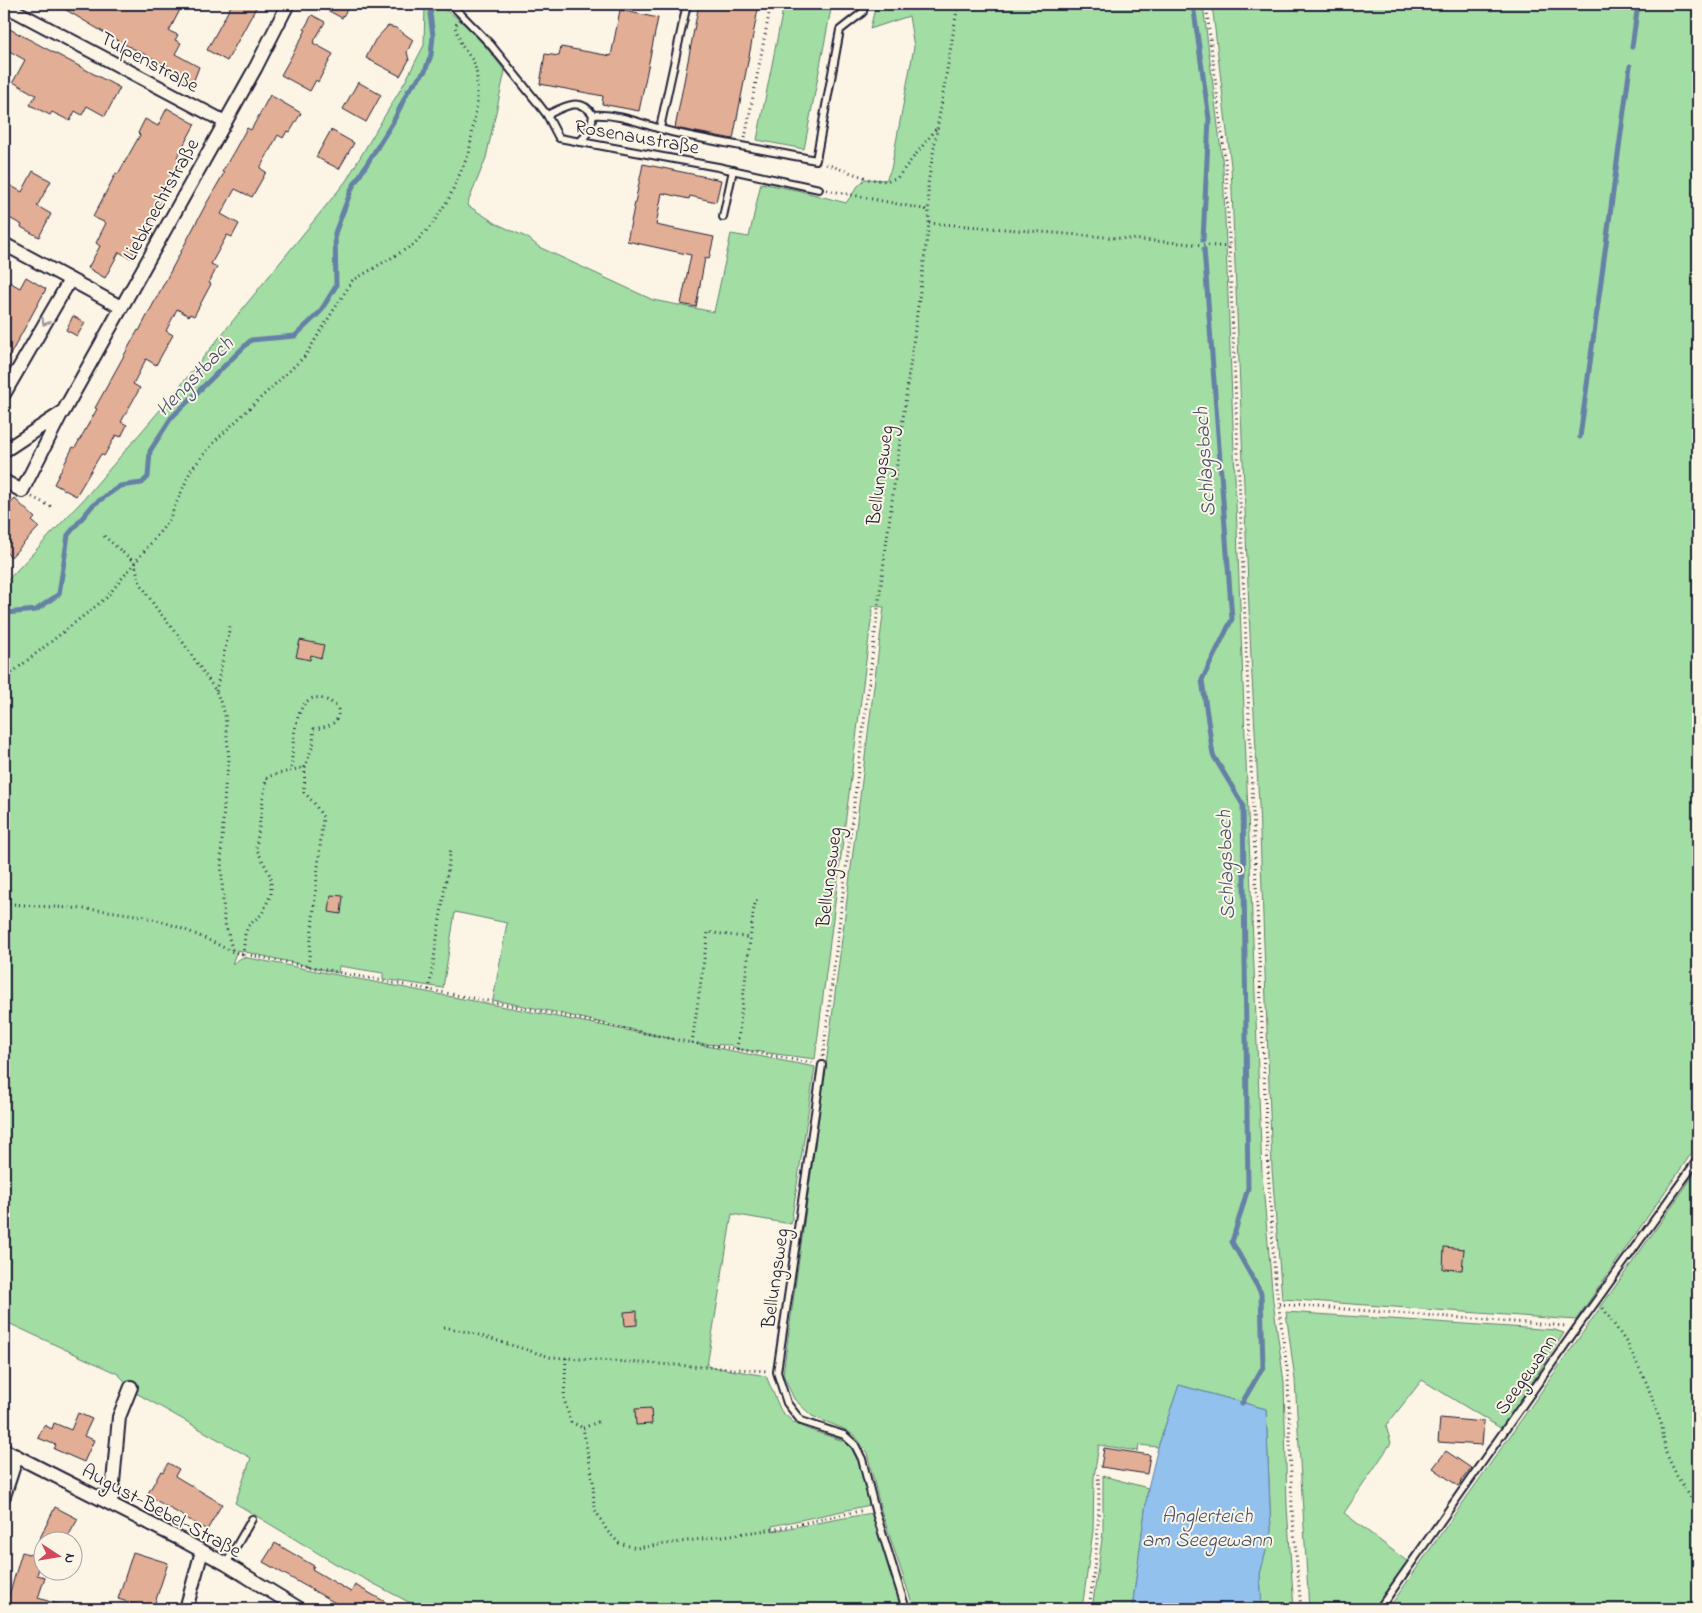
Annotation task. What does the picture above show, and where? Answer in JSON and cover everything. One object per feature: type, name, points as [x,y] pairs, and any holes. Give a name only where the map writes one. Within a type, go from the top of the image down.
[{"type":"street","name":"Liebknechtstraße","points":[[22,491],[62,412],[256,67],[288,4]]},
{"type":"street","name":"Tulpenstraße","points":[[4,5],[225,122]]},
{"type":"street","points":[[4,244],[121,307]]},
{"type":"street","points":[[4,394],[70,280]]},
{"type":"street","name":"Liebknechtstraße","points":[[4,451],[62,412]]},
{"type":"street","points":[[4,481],[22,491]]},
{"type":"street","points":[[110,1504],[119,1417],[131,1387]]},
{"type":"street","name":"August-Bebel-Straße","points":[[4,1450],[202,1551],[300,1609]]},
{"type":"street","points":[[4,1496],[16,1456]]},
{"type":"street","points":[[186,1609],[202,1551]]},
{"type":"lane","name":"Rosenaustraße","points":[[451,4],[490,44],[547,115],[559,138],[733,170],[819,189]]},
{"type":"lane","points":[[660,128],[687,4]]},
{"type":"lane","points":[[593,115],[604,114],[660,128],[816,160],[840,30],[863,12],[864,4]]},
{"type":"lane","points":[[547,115],[566,106],[578,104],[588,108],[593,115],[592,127],[579,142]]},
{"type":"lane","points":[[723,217],[733,170]]},
{"type":"lane","name":"Bellungsweg","points":[[822,1065],[777,1372],[787,1403],[801,1421],[844,1435],[855,1445],[862,1458],[875,1510],[906,1609]]},
{"type":"lane","name":"Seegewann","points":[[1379,1609],[1698,1159]]},
{"type":"lane","points":[[226,1564],[252,1519]]},
{"type":"path","points":[[743,146],[771,4]]},
{"type":"path","name":"Bellungsweg","points":[[822,1065],[881,584],[929,223],[928,184],[958,4]]},
{"type":"path","points":[[1206,4],[1226,166],[1268,1169],[1274,1278],[1288,1376],[1292,1509],[1301,1609]]},
{"type":"path","points":[[4,679],[106,598],[168,522],[192,470],[217,439],[305,356],[352,281],[413,245],[432,225],[449,198],[469,153],[477,103],[477,75],[474,62],[462,46],[455,27],[460,13]]},
{"type":"path","points":[[816,160],[869,179],[886,181],[897,178],[937,129]]},
{"type":"path","points":[[819,189],[928,210]]},
{"type":"path","points":[[929,223],[1230,247]]},
{"type":"path","points":[[22,491],[52,507]]},
{"type":"path","points":[[104,536],[135,563],[139,582],[216,692],[224,714],[229,759],[225,787],[221,859],[224,920],[233,952]]},
{"type":"path","points":[[216,692],[230,626]]},
{"type":"path","points":[[291,770],[296,722],[301,708],[309,699],[317,697],[335,704],[339,714],[337,720],[332,725],[314,729],[314,742],[305,767],[304,792],[323,817],[308,968]]},
{"type":"path","points":[[243,954],[248,926],[262,914],[272,894],[271,877],[256,848],[266,779],[270,776],[305,767]]},
{"type":"path","points":[[429,990],[450,848]]},
{"type":"path","points":[[737,1049],[754,907],[756,901],[761,899]]},
{"type":"path","points":[[4,903],[76,907],[131,914],[207,939],[233,952],[554,1014],[692,1043],[737,1049],[822,1065]]},
{"type":"path","points":[[692,1043],[708,932],[750,938]]},
{"type":"path","points":[[1597,1300],[1632,1352],[1647,1384],[1662,1426],[1666,1452],[1677,1476],[1698,1509]]},
{"type":"path","points":[[1279,1304],[1562,1325],[1576,1329]]},
{"type":"path","points":[[444,1327],[550,1357],[777,1372]]},
{"type":"path","points":[[566,1358],[564,1399],[571,1422],[583,1428],[598,1422]]},
{"type":"path","points":[[583,1428],[593,1480],[594,1508],[608,1532],[619,1543],[636,1548],[775,1528],[866,1510],[875,1510]]},
{"type":"path","points":[[1089,1609],[1098,1536],[1100,1506],[1098,1474]]},
{"type":"path","points":[[833,1609],[849,1605],[869,1609]]},
{"type":"green space","points":[[425,4],[436,6],[459,20],[480,41],[505,71],[486,158],[467,205],[497,224],[528,238],[539,247],[653,300],[714,312],[731,234],[749,237],[761,183],[846,203],[865,179],[886,180],[891,169],[914,47],[909,16],[870,29],[876,4],[1203,4],[1223,167],[1262,1174],[1273,1301],[1284,1382],[1287,1506],[1294,1609],[1262,1609],[1260,1574],[1271,1531],[1266,1409],[1179,1385],[1158,1447],[1139,1445],[1138,1451],[1099,1445],[1094,1477],[1093,1531],[1082,1609],[914,1609],[881,1510],[867,1453],[856,1437],[844,1429],[812,1416],[794,1399],[783,1374],[826,1065],[884,607],[873,606],[815,1059],[737,1049],[731,1045],[696,1044],[815,1067],[791,1224],[732,1214],[707,1366],[766,1376],[781,1411],[794,1423],[844,1441],[852,1449],[859,1461],[870,1505],[772,1526],[773,1531],[872,1513],[902,1609],[422,1609],[336,1564],[235,1503],[251,1458],[136,1393],[118,1374],[4,1321],[4,584],[83,500],[172,396],[346,181],[406,80],[424,45]],"holes":[[[455,912],[507,923],[493,1000],[673,1039],[243,957],[232,964],[237,950],[338,973],[339,966],[383,973],[383,979],[443,988]]]},
{"type":"green space","points":[[784,4],[803,4],[831,9],[804,149],[757,140]]},
{"type":"green space","points":[[1212,4],[1698,4],[1698,1144],[1576,1320],[1282,1299],[1272,1169],[1259,805],[1251,658],[1231,166]]},
{"type":"green space","points":[[1698,1169],[1698,1609],[1388,1609]]},
{"type":"green space","points":[[1286,1312],[1555,1330],[1564,1333],[1502,1429],[1422,1380],[1386,1426],[1391,1443],[1344,1513],[1408,1562],[1375,1609],[1309,1609],[1295,1380]]},
{"type":"green space","points":[[1103,1476],[1148,1488],[1132,1609],[1092,1609],[1103,1532]]},
{"type":"water","name":"Anglerteich am Seegewann","points":[[1179,1385],[1266,1409],[1271,1531],[1260,1574],[1262,1609],[1132,1609],[1148,1488],[1158,1447]]},
{"type":"building","points":[[56,4],[183,4],[169,31],[178,35],[175,40],[181,43],[175,54],[199,67],[192,85],[166,71],[168,66],[120,42]]},
{"type":"building","points":[[232,4],[258,4],[227,61],[207,50]]},
{"type":"building","points":[[316,4],[350,4],[342,18]]},
{"type":"building","points":[[699,4],[759,4],[733,139],[675,128]]},
{"type":"building","points":[[620,10],[658,18],[639,111],[602,104],[603,96],[540,84],[545,54],[559,56],[561,47],[611,56]]},
{"type":"building","points":[[312,15],[325,22],[313,43],[333,54],[318,82],[316,80],[310,91],[281,75],[306,30],[304,29]]},
{"type":"building","points":[[4,26],[120,88],[105,116],[87,106],[82,115],[75,111],[70,121],[52,112],[50,115],[30,105],[36,95],[13,82],[25,60],[4,48]]},
{"type":"building","points":[[388,26],[396,28],[413,40],[407,52],[409,60],[400,76],[366,58],[375,40]]},
{"type":"building","points":[[358,82],[381,95],[366,122],[343,109]]},
{"type":"building","points":[[270,95],[301,113],[290,132],[287,131],[283,138],[278,135],[260,168],[266,172],[252,197],[235,189],[221,214],[239,224],[232,237],[227,235],[211,264],[217,267],[209,283],[211,284],[194,316],[190,314],[189,316],[177,309],[166,331],[173,335],[156,365],[146,359],[133,384],[140,388],[121,422],[127,425],[121,437],[116,435],[104,456],[101,454],[76,496],[54,484],[139,331],[224,173],[222,172],[247,128],[251,130]]},
{"type":"building","points":[[167,108],[195,124],[177,157],[184,161],[131,258],[119,252],[105,278],[88,268],[100,246],[96,243],[106,223],[93,217],[116,173],[118,174],[140,135],[138,133],[145,119],[158,126]]},
{"type":"building","points":[[331,130],[354,143],[339,169],[316,157]]},
{"type":"building","points":[[643,164],[721,180],[716,202],[690,196],[689,199],[662,193],[656,225],[714,237],[709,259],[705,258],[696,307],[681,304],[691,255],[627,241]]},
{"type":"building","points":[[33,171],[51,181],[37,206],[51,214],[39,237],[4,215],[4,182],[22,192]]},
{"type":"building","points":[[26,277],[46,289],[4,366],[4,279],[20,288]]},
{"type":"building","points":[[73,316],[85,323],[77,336],[66,330]]},
{"type":"building","points":[[15,499],[35,518],[32,521],[39,527],[11,557],[4,550],[4,510]]},
{"type":"building","points":[[300,640],[324,645],[321,658],[311,655],[310,660],[296,657]]},
{"type":"building","points":[[331,895],[343,896],[341,914],[329,912]]},
{"type":"building","points":[[1444,1247],[1464,1249],[1462,1270],[1443,1269]]},
{"type":"building","points":[[637,1311],[637,1325],[625,1326],[624,1312]]},
{"type":"building","points":[[651,1408],[652,1424],[636,1425],[635,1409]]},
{"type":"building","points":[[78,1413],[92,1419],[84,1436],[94,1440],[84,1462],[54,1449],[56,1445],[38,1438],[44,1425],[52,1429],[54,1423],[71,1430]]},
{"type":"building","points":[[1440,1418],[1484,1422],[1482,1445],[1438,1442]]},
{"type":"building","points":[[1104,1448],[1150,1455],[1147,1474],[1101,1467]]},
{"type":"building","points":[[1446,1451],[1471,1468],[1458,1486],[1433,1468]]},
{"type":"building","points":[[168,1463],[179,1469],[175,1476],[222,1504],[207,1530],[147,1495]]},
{"type":"building","points":[[55,1507],[78,1519],[72,1530],[44,1530]]},
{"type":"building","points":[[275,1543],[314,1566],[312,1569],[351,1592],[355,1585],[398,1609],[346,1609],[263,1562]]},
{"type":"building","points":[[22,1552],[32,1555],[32,1580],[44,1580],[38,1598],[64,1606],[63,1609],[5,1609]]},
{"type":"building","points":[[133,1552],[168,1563],[153,1609],[133,1609],[134,1604],[118,1599]]},
{"type":"waterway","name":"Hengstbach","points":[[4,615],[6,613],[36,610],[59,594],[68,535],[93,505],[120,486],[142,483],[148,477],[150,451],[171,418],[251,340],[295,336],[320,312],[336,286],[335,233],[352,188],[393,122],[408,91],[425,71],[431,55],[433,36],[430,14],[433,4]]},
{"type":"waterway","name":"Schlagsbach","points":[[1193,4],[1209,119],[1203,240]]},
{"type":"waterway","points":[[1632,47],[1638,4]]},
{"type":"waterway","points":[[1580,437],[1630,66]]},
{"type":"waterway","name":"Schlagsbach","points":[[1204,249],[1232,619],[1202,680],[1213,755],[1243,805],[1248,1188],[1232,1242],[1261,1293],[1263,1367],[1242,1403]]}]
